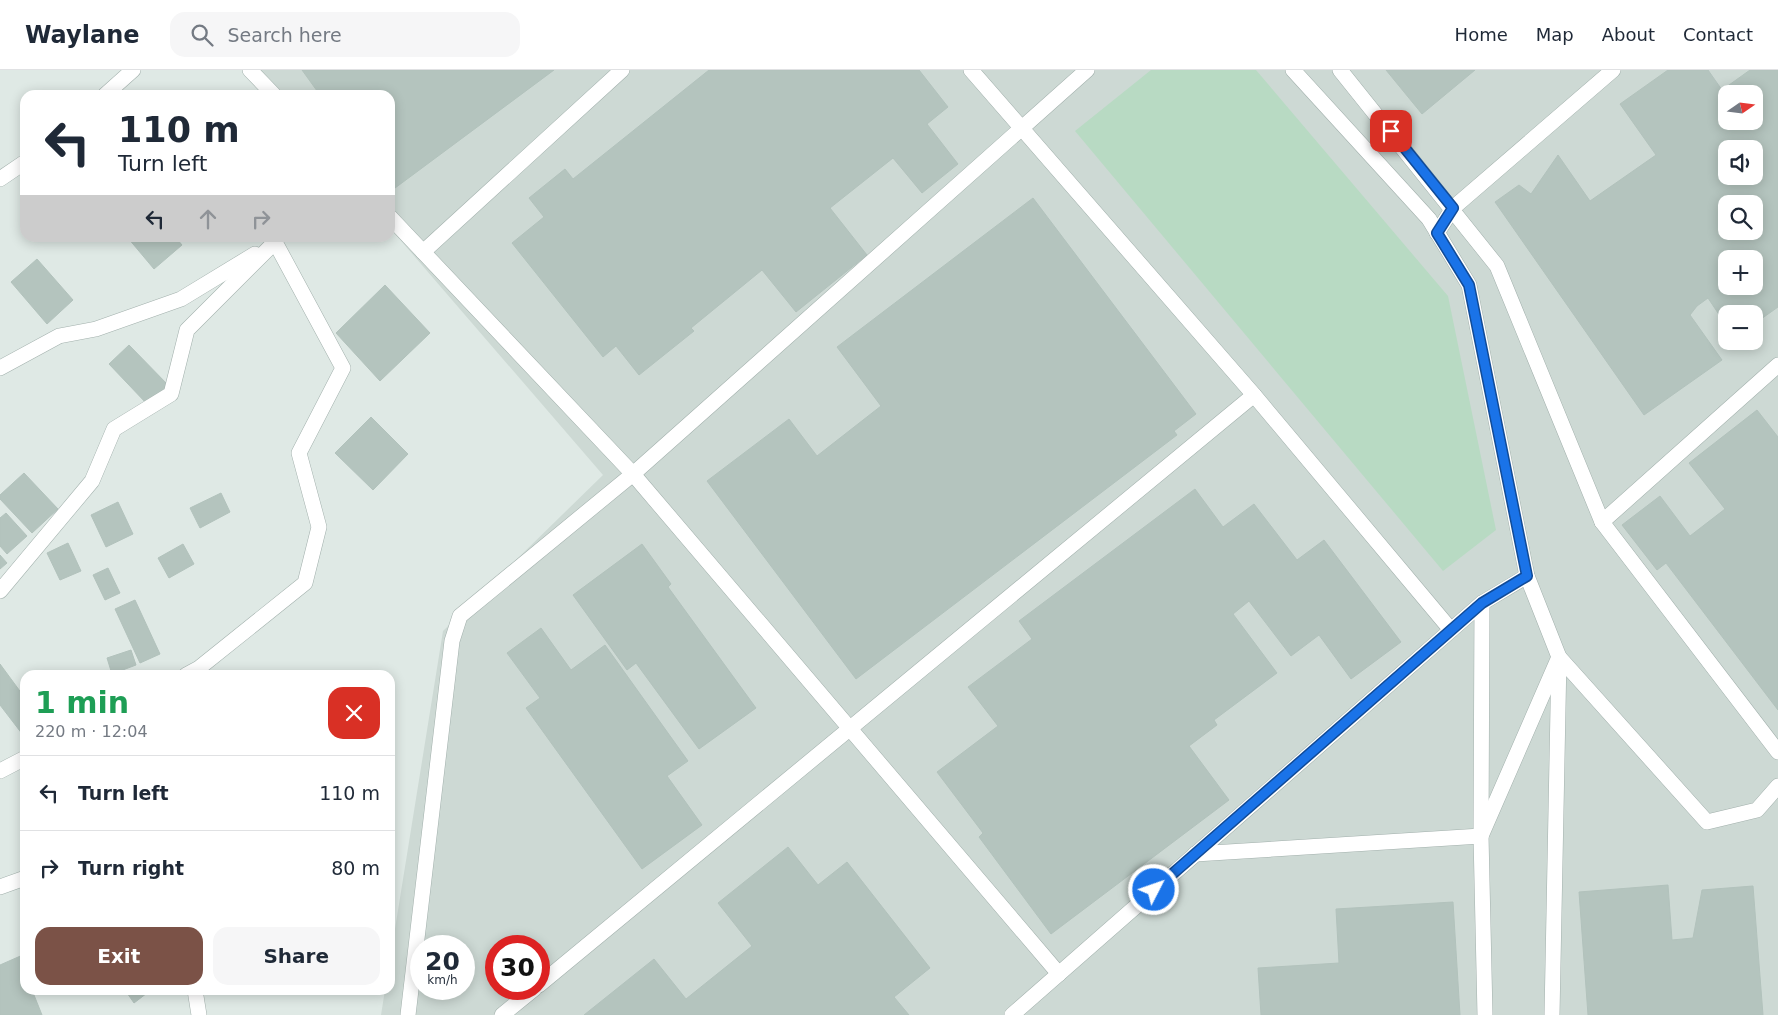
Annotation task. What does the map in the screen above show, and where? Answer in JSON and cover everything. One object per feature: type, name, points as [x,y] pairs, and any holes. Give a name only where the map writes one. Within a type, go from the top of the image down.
[{"type":"street","points":[[111,90],[133,70]]},
{"type":"street","points":[[250,70],[269,90]]},
{"type":"street","points":[[423,252],[622,70]]},
{"type":"street","points":[[971,70],[1254,394],[1451,630]]},
{"type":"street","points":[[408,1015],[452,640],[460,616],[633,474],[1087,70]]},
{"type":"street","points":[[1293,70],[1429,219],[1469,285],[1527,576],[1559,658],[1706,822],[1757,810],[1778,786]]},
{"type":"street","points":[[1340,70],[1498,266],[1602,522],[1778,752]]},
{"type":"street","points":[[1437,233],[1453,208],[1613,70]]},
{"type":"street","points":[[0,179],[20,165]]},
{"type":"street","points":[[395,222],[633,474],[1059,974]]},
{"type":"street","points":[[0,368],[59,336],[96,329],[181,299],[273,242]]},
{"type":"street","points":[[0,591],[92,481],[114,429],[171,394],[187,330],[274,242]]},
{"type":"street","points":[[195,670],[305,583],[319,527],[299,453],[343,368],[277,242]]},
{"type":"street","points":[[1602,522],[1778,365]]},
{"type":"street","points":[[550,976],[1254,394]]},
{"type":"street","points":[[1012,1015],[1482,603],[1527,576]]},
{"type":"street","points":[[1482,603],[1481,836],[1485,1015]]},
{"type":"street","points":[[1481,836],[1559,658]]},
{"type":"street","points":[[1552,1015],[1559,658]]},
{"type":"street","points":[[0,771],[20,761]]},
{"type":"street","points":[[1195,854],[1481,836]]},
{"type":"street","points":[[0,887],[20,880]]},
{"type":"street","points":[[196,995],[199,1015]]},
{"type":"street","points":[[502,1015],[520,1000]]},
{"type":"shaded area","points":[[255,70],[1778,70],[1778,1015],[381,1015],[384,995],[395,995],[395,929],[443,631],[603,475],[395,234],[395,90],[272,90]]},
{"type":"green space","points":[[1151,70],[1256,70],[1448,296],[1496,530],[1443,571],[1075,131]]},
{"type":"building","points":[[302,70],[554,70],[395,188],[395,90],[316,90]]},
{"type":"building","points":[[709,70],[919,70],[948,107],[927,124],[958,164],[922,193],[893,158],[830,208],[867,255],[796,312],[762,270],[691,328],[694,331],[639,375],[616,346],[603,357],[512,243],[544,217],[529,198],[565,169],[573,179]]},
{"type":"building","points":[[1386,70],[1475,70],[1422,114]]},
{"type":"building","points":[[1668,70],[1708,70],[1718,85],[1718,130],[1763,130],[1763,85],[1729,85],[1750,70],[1778,70],[1778,307],[1763,318],[1763,305],[1718,305],[1718,313],[1708,298],[1697,306],[1690,315],[1722,360],[1644,415],[1495,202],[1519,185],[1531,194],[1558,155],[1590,201],[1656,155],[1620,104]]},
{"type":"building","points":[[1033,198],[1196,414],[1174,431],[1177,435],[856,679],[707,481],[789,419],[817,456],[881,406],[837,347]]},
{"type":"building","points":[[131,242],[179,242],[182,245],[154,269]]},
{"type":"building","points":[[37,259],[73,300],[47,324],[11,282]]},
{"type":"building","points":[[385,285],[430,333],[380,381],[336,333]]},
{"type":"building","points":[[129,345],[168,385],[147,404],[109,364]]},
{"type":"building","points":[[1757,410],[1778,437],[1778,710],[1666,563],[1657,570],[1622,525],[1660,496],[1690,536],[1725,509],[1689,463]]},
{"type":"building","points":[[371,417],[408,454],[373,490],[335,453]]},
{"type":"building","points":[[24,473],[58,509],[32,533],[0,499],[0,495]]},
{"type":"building","points":[[1195,489],[1223,527],[1254,504],[1297,560],[1324,540],[1401,642],[1351,679],[1319,635],[1291,656],[1249,601],[1233,614],[1277,673],[1214,720],[1217,725],[1189,746],[1229,800],[1051,934],[979,837],[983,833],[937,772],[998,726],[968,687],[1032,639],[1019,621]]},
{"type":"building","points":[[221,493],[230,512],[200,528],[190,508]]},
{"type":"building","points":[[118,502],[133,534],[106,547],[91,515]]},
{"type":"building","points":[[6,513],[27,536],[7,554],[0,546],[0,518]]},
{"type":"building","points":[[68,543],[81,571],[60,580],[47,553]]},
{"type":"building","points":[[183,544],[194,564],[169,578],[158,558]]},
{"type":"building","points":[[642,544],[671,584],[668,587],[756,708],[699,749],[636,663],[627,670],[573,595]]},
{"type":"building","points":[[0,555],[7,563],[0,569]]},
{"type":"building","points":[[108,568],[120,593],[105,600],[93,575]]},
{"type":"building","points":[[135,600],[160,654],[140,663],[115,609]]},
{"type":"building","points":[[541,628],[571,670],[605,645],[688,761],[667,776],[702,825],[642,869],[526,708],[540,698],[507,653]]},
{"type":"building","points":[[131,650],[136,665],[123,670],[111,670],[107,658]]},
{"type":"building","points":[[0,664],[20,691],[20,731],[0,705]]},
{"type":"building","points":[[788,847],[818,885],[847,862],[930,968],[894,997],[909,1015],[584,1015],[654,959],[686,999],[752,946],[718,903]]},
{"type":"building","points":[[1668,885],[1672,940],[1693,938],[1702,890],[1753,886],[1763,1015],[1588,1015],[1579,892]]},
{"type":"building","points":[[1453,902],[1460,1015],[1261,1015],[1258,968],[1339,963],[1336,909]]},
{"type":"building","points":[[20,956],[20,995],[34,995],[42,1015],[0,1015],[0,965]]},
{"type":"building","points":[[128,995],[144,995],[134,1003]]},
{"type":"route","points":[[1154,890],[1482,603],[1527,576],[1469,285],[1437,233],[1453,208],[1391,131]]}]
